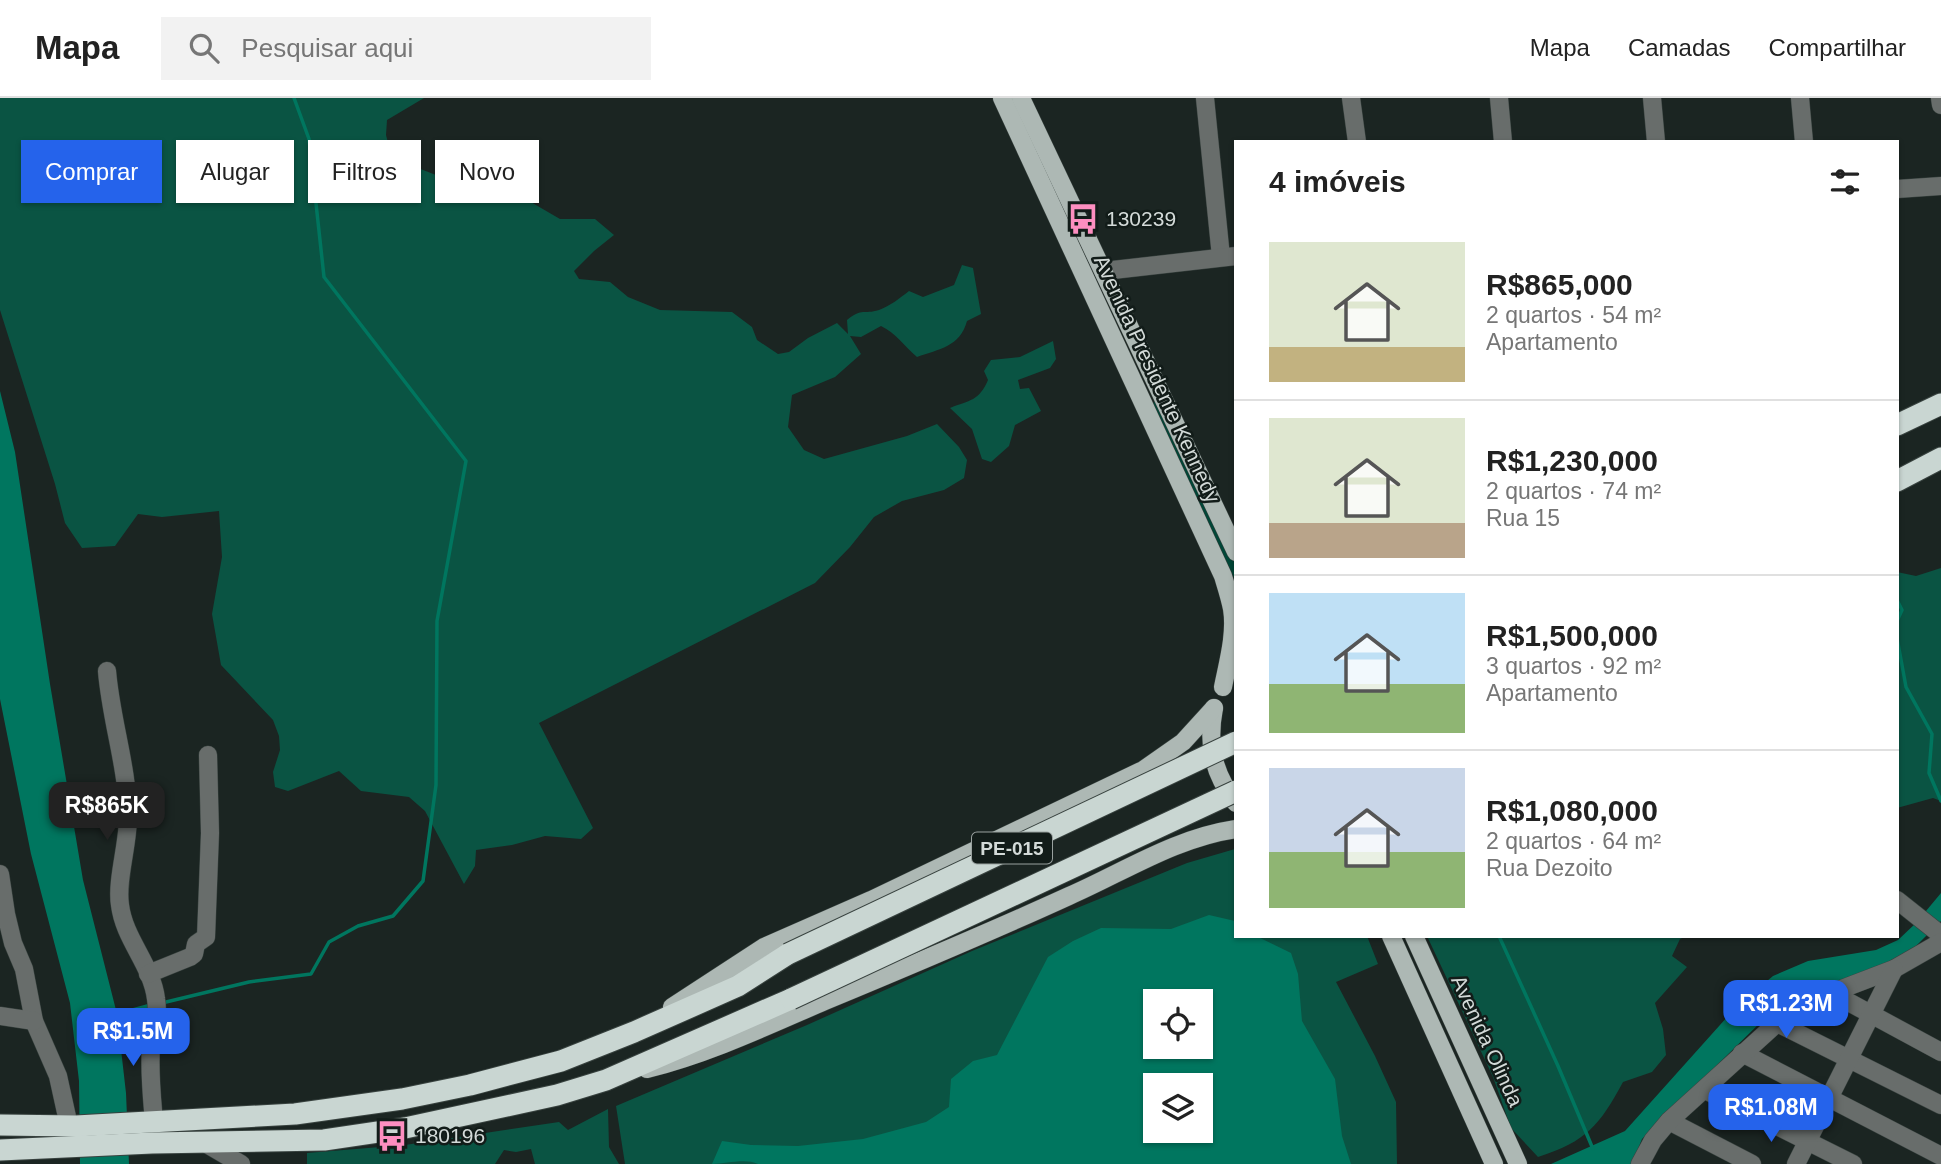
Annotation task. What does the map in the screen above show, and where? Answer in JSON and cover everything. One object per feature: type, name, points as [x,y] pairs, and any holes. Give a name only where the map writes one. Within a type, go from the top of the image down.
[{"type":"highway","points":[[1899,424],[1941,404]]},
{"type":"highway","points":[[1899,480],[1939,459]]},
{"type":"highway","name":"PE-015","points":[[0,1125],[75,1133],[152,1129],[295,1114],[402,1099],[470,1085],[561,1061],[738,986],[788,954],[1234,743]]},
{"type":"highway","name":"PE-015","points":[[152,1129],[205,1143],[324,1140],[405,1129],[557,1095],[606,1080],[791,999],[1234,792]]},
{"type":"highway","name":"PE-015","points":[[0,1150],[75,1133]]},
{"type":"main road","name":"Avenida Presidente Kennedy","points":[[1002,98],[1223,576],[1232,609],[1233,626],[1223,687]]},
{"type":"main road","name":"Avenida Presidente Kennedy","points":[[1021,98],[1234,548]]},
{"type":"main road","points":[[1899,490],[1939,459]]},
{"type":"main road","points":[[1234,675],[1223,687],[1214,708],[1210,728],[1215,768],[1223,787],[1234,801]]},
{"type":"main road","points":[[634,1032],[764,947],[871,900],[1143,770],[1183,743],[1214,708]]},
{"type":"main road","points":[[606,1080],[670,1063],[723,1044],[1059,901],[1181,842],[1234,829]]},
{"type":"main road","points":[[1392,938],[1494,1164]]},
{"type":"main road","name":"Avenida Olinda","points":[[1415,938],[1518,1164]]},
{"type":"street","points":[[1104,271],[1228,257],[1205,98]]},
{"type":"street","points":[[1351,98],[1357,140]]},
{"type":"street","points":[[1499,98],[1503,140]]},
{"type":"street","points":[[1652,98],[1656,140]]},
{"type":"street","points":[[1800,98],[1804,140]]},
{"type":"street","points":[[1940,98],[1941,105]]},
{"type":"street","points":[[1899,189],[1941,186]]},
{"type":"street","points":[[107,671],[110,705],[125,768],[128,814],[119,903],[130,939],[148,974],[157,1006],[151,1048],[152,1129]]},
{"type":"street","points":[[148,974],[190,957],[194,954],[195,946],[206,937],[210,833],[208,755]]},
{"type":"street","points":[[0,874],[6,914],[13,943],[27,980],[27,996],[34,1021],[58,1076],[75,1133]]},
{"type":"street","points":[[1640,1164],[1653,1140],[1670,1121],[1777,1023],[1805,1003],[1894,969],[1940,937],[1899,902]]},
{"type":"street","points":[[1796,1164],[1894,969]]},
{"type":"street","points":[[1830,992],[1941,1052]]},
{"type":"street","points":[[0,1016],[34,1021]]},
{"type":"street","points":[[1777,1023],[1941,1104]]},
{"type":"street","points":[[1742,1053],[1941,1156]]},
{"type":"street","points":[[1705,1090],[1853,1164]]},
{"type":"street","points":[[1670,1121],[1752,1164]]},
{"type":"street","points":[[205,1143],[241,1164]]},
{"type":"shaded area","points":[[0,98],[424,98],[387,120],[387,140],[308,140],[308,203],[421,203],[421,169],[435,175],[435,203],[532,203],[560,219],[595,219],[614,235],[574,271],[579,279],[610,282],[628,297],[660,310],[732,312],[752,327],[757,340],[778,354],[789,352],[808,338],[837,323],[848,334],[847,320],[856,314],[883,308],[909,291],[923,297],[954,285],[962,265],[973,268],[981,314],[967,321],[964,330],[954,342],[917,357],[896,336],[881,326],[861,337],[850,336],[861,354],[835,377],[792,395],[788,427],[804,450],[824,459],[907,436],[937,424],[959,447],[967,460],[964,478],[944,490],[902,501],[874,517],[850,547],[815,583],[539,723],[593,828],[581,839],[545,836],[512,845],[476,850],[475,866],[464,884],[425,811],[409,797],[361,791],[339,771],[288,791],[275,787],[273,772],[280,750],[279,736],[273,720],[221,665],[212,614],[222,557],[219,511],[162,517],[138,514],[115,546],[82,548],[65,523],[0,310]]},
{"type":"shaded area","points":[[1053,341],[1056,359],[1050,368],[1018,380],[1020,389],[1029,388],[1041,411],[1015,425],[1009,446],[991,462],[982,459],[972,429],[950,408],[973,399],[981,392],[988,380],[984,371],[991,360],[1020,357]]},
{"type":"shaded area","points":[[0,391],[15,452],[83,880],[117,1014],[126,1093],[129,1164],[80,1164],[79,1081],[70,1003],[31,854],[0,699]]},
{"type":"shaded area","points":[[1158,400],[1223,532],[1234,560],[1234,578],[1153,403]]},
{"type":"shaded area","points":[[1941,568],[1941,801],[1933,798],[1899,807],[1899,572],[1916,576]]},
{"type":"shaded area","points":[[1234,849],[1234,938],[1368,938],[1378,964],[1336,982],[1396,1102],[1397,1164],[625,1164],[616,1106],[972,951],[1187,863]]},
{"type":"shaded area","points":[[1941,893],[1941,921],[1904,958],[1800,997],[1771,1012],[1642,1139],[1632,1164],[1551,1164],[1625,1131],[1737,1006],[1773,976],[1808,961],[1876,950],[1898,940]]},
{"type":"shaded area","points":[[1209,915],[1234,921],[1234,938],[1260,938],[1291,953],[1298,974],[1302,1021],[1335,1079],[1342,1136],[1351,1164],[758,1164],[741,1161],[712,1164],[722,1141],[798,1146],[863,1139],[926,1122],[949,1107],[951,1079],[973,1061],[997,1055],[1048,957],[1101,928],[1171,929]]},
{"type":"shaded area","points":[[1428,938],[1682,938],[1672,956],[1687,967],[1655,1003],[1663,1029],[1666,1055],[1652,1072],[1623,1082],[1598,1121],[1580,1138],[1538,1157],[1511,1128],[1493,1077]]},
{"type":"shaded area","points":[[608,1109],[609,1147],[619,1164],[535,1164],[531,1149],[516,1152],[504,1150],[495,1164],[307,1164],[307,1153],[405,1145],[559,1122],[568,1130]]},
{"type":"waterway","points":[[162,1003],[249,982],[311,974],[329,942],[358,926],[393,916],[423,881],[436,785],[437,621],[466,461],[324,277],[309,139],[294,98]]},
{"type":"waterway","points":[[1899,604],[1902,610],[1899,617]]},
{"type":"waterway","points":[[1899,649],[1906,687],[1932,734],[1929,773],[1941,801]]},
{"type":"waterway","points":[[1500,938],[1593,1149]]},
{"type":"waterway","points":[[114,1015],[151,1005]]},
{"type":"place","name":"130239","points":[[1083,219]]},
{"type":"place","name":"180196","points":[[392,1136]]}]
